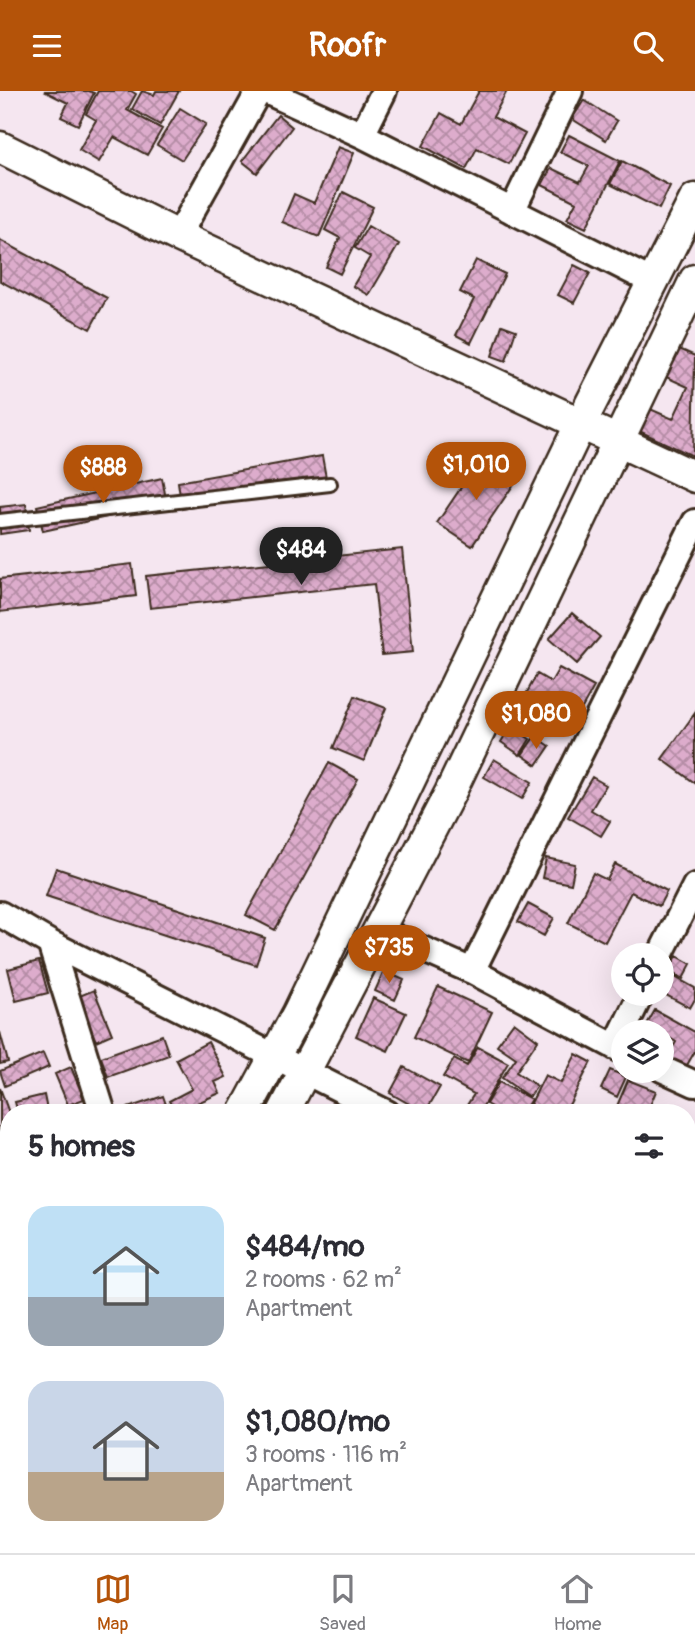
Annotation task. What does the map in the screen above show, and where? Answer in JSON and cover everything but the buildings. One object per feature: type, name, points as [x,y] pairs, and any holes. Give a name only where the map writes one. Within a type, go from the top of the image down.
[{"type":"street","points":[[178,236],[259,91]]},
{"type":"street","points":[[267,91],[362,135],[653,282]]},
{"type":"street","points":[[362,135],[384,91]]},
{"type":"street","points":[[512,211],[570,91]]},
{"type":"street","points":[[0,147],[178,236],[695,477]]},
{"type":"street","points":[[249,1104],[581,423],[695,199]]},
{"type":"street","points":[[288,1104],[450,793],[695,280]]},
{"type":"street","points":[[472,971],[695,522]]},
{"type":"street","points":[[666,943],[695,886]]},
{"type":"street","points":[[0,914],[50,943],[369,1104]]},
{"type":"street","points":[[379,930],[472,971],[611,1045]]},
{"type":"street","points":[[50,943],[100,1104]]},
{"type":"street","points":[[674,1074],[695,1084]]},
{"type":"lane","points":[[0,521],[330,484]]}]
